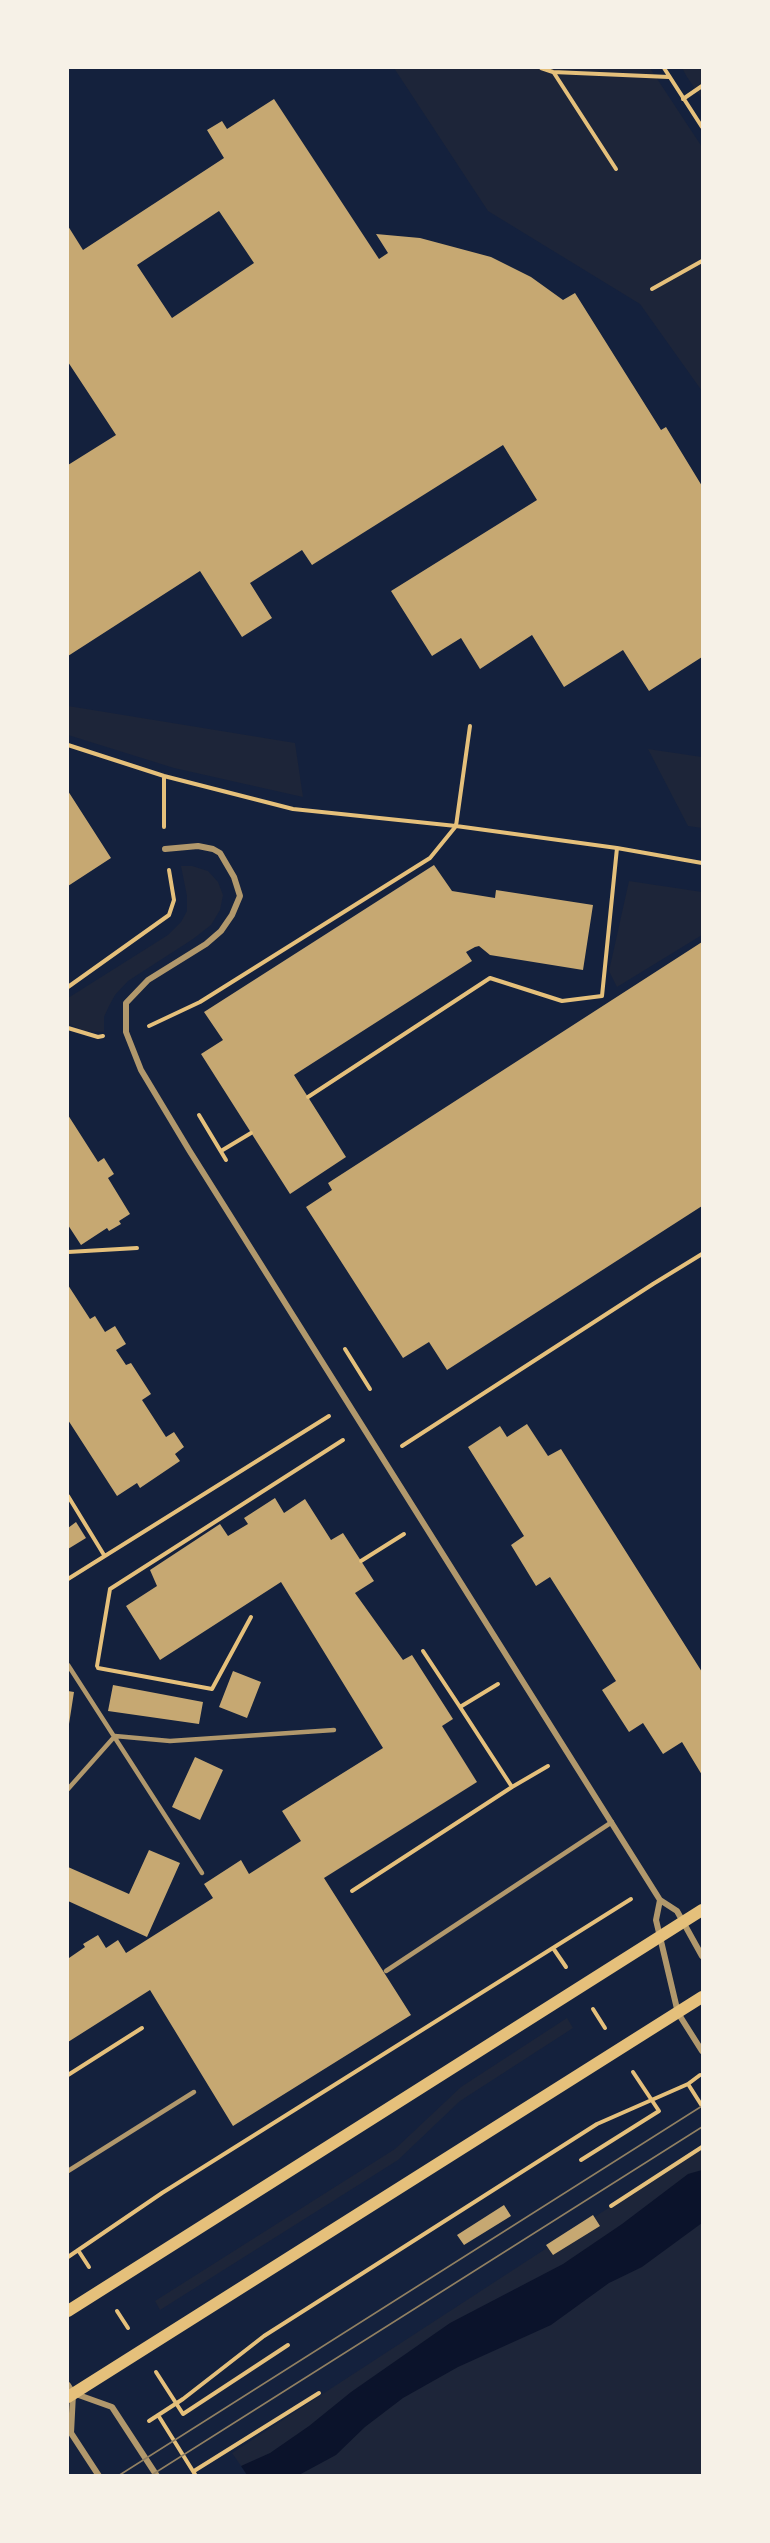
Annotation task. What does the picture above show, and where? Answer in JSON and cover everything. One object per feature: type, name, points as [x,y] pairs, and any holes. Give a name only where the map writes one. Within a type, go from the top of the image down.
[{"type":"main road","points":[[68,2311],[702,1910]]},
{"type":"main road","points":[[69,2392],[702,1998]]},
{"type":"street","points":[[165,849],[198,846],[220,853],[234,877],[240,896],[232,915],[221,931],[206,944],[147,980],[126,1003],[126,1032],[141,1070],[660,1900],[677,1911],[702,1956]]},
{"type":"street","points":[[660,1900],[656,1920],[678,2013],[702,2051]]},
{"type":"street","points":[[99,2475],[71,2433],[69,2392],[112,2407],[157,2475]]},
{"type":"lane","points":[[68,1665],[116,1736],[202,1873]]},
{"type":"lane","points":[[116,1736],[170,1741],[334,1730]]},
{"type":"lane","points":[[68,1789],[116,1736]]},
{"type":"lane","points":[[386,1971],[612,1822]]},
{"type":"lane","points":[[68,2171],[194,2092]]},
{"type":"path","points":[[541,68],[554,72],[669,77]]},
{"type":"path","points":[[664,68],[702,128]]},
{"type":"path","points":[[554,72],[616,169]]},
{"type":"path","points":[[683,99],[702,86]]},
{"type":"path","points":[[652,289],[702,261]]},
{"type":"path","points":[[153,1036],[148,1027],[200,1002],[430,858],[456,826],[470,726]]},
{"type":"path","points":[[68,745],[164,776],[293,809],[456,826],[617,848],[702,863]]},
{"type":"path","points":[[68,987],[169,915],[174,900],[165,849],[164,776]]},
{"type":"path","points":[[308,1097],[489,978],[562,1001],[602,996],[617,848]]},
{"type":"path","points":[[196,1112],[227,1161]]},
{"type":"path","points":[[221,1151],[251,1133]]},
{"type":"path","points":[[68,1252],[137,1248]]},
{"type":"path","points":[[401,1446],[702,1254]]},
{"type":"path","points":[[340,1340],[376,1399]]},
{"type":"path","points":[[68,1579],[370,1389]]},
{"type":"path","points":[[396,1437],[407,1456]]},
{"type":"path","points":[[97,1668],[110,1589],[344,1439]]},
{"type":"path","points":[[68,1496],[104,1555]]},
{"type":"path","points":[[361,1561],[407,1532]]},
{"type":"path","points":[[87,1666],[212,1689],[251,1617]]},
{"type":"path","points":[[423,1651],[512,1787]]},
{"type":"path","points":[[460,1707],[501,1682]]},
{"type":"path","points":[[352,1891],[553,1763]]},
{"type":"path","points":[[68,2257],[162,2193],[652,1886]]},
{"type":"path","points":[[553,1948],[658,2110],[581,2160]]},
{"type":"path","points":[[68,2075],[141,2028]]},
{"type":"path","points":[[129,2434],[176,2404],[264,2336],[597,2124],[687,2084],[702,2073]]},
{"type":"path","points":[[687,2084],[702,2106]]},
{"type":"path","points":[[611,2206],[702,2147]]},
{"type":"path","points":[[176,2404],[183,2414],[288,2345]]},
{"type":"path","points":[[158,2415],[195,2473],[318,2392]]},
{"type":"shaded area","points":[[394,68],[650,68],[702,147],[702,391],[640,304],[488,211]]},
{"type":"shaded area","points":[[682,68],[702,68],[702,99],[687,77]]},
{"type":"shaded area","points":[[68,706],[295,743],[303,797],[174,768],[68,735]]},
{"type":"shaded area","points":[[648,749],[702,757],[702,828],[688,826]]},
{"type":"shaded area","points":[[181,866],[192,866],[208,871],[218,882],[223,895],[220,910],[211,925],[128,981],[115,995],[109,1006],[104,1017],[104,1032],[83,1031],[68,1023],[68,998],[168,935],[181,922],[187,911],[187,896]]},
{"type":"shaded area","points":[[629,881],[702,892],[702,935],[617,987],[609,971]]},
{"type":"shaded area","points":[[567,2018],[573,2028],[460,2101],[398,2160],[160,2310],[155,2301],[395,2149],[461,2087]]},
{"type":"shaded area","points":[[702,2147],[702,2475],[248,2476],[232,2453]]},
{"type":"shaded area","points":[[702,2170],[702,2223],[642,2267],[609,2283],[551,2325],[458,2367],[403,2398],[365,2427],[336,2455],[299,2475],[247,2475],[241,2466],[270,2453],[309,2426],[351,2392],[450,2323],[563,2264],[622,2224],[688,2174]]},
{"type":"building","points":[[274,99],[379,259],[388,253],[376,234],[420,238],[491,257],[531,277],[563,300],[575,293],[661,430],[666,427],[702,486],[702,657],[649,691],[623,650],[564,687],[532,635],[480,669],[461,638],[432,656],[391,591],[537,500],[503,445],[312,565],[302,550],[250,583],[272,618],[242,637],[200,571],[68,656],[68,465],[116,435],[68,362],[68,226],[83,250],[224,158],[207,130],[222,121],[227,129]],"holes":[[[219,211],[254,263],[172,318],[137,265]]]},
{"type":"building","points":[[68,791],[111,858],[68,886]]},
{"type":"building","points":[[434,865],[452,891],[495,898],[496,890],[593,905],[583,970],[490,955],[479,946],[475,947],[466,952],[472,961],[294,1075],[346,1157],[290,1194],[201,1054],[223,1040],[204,1012]]},
{"type":"building","points":[[702,942],[702,1206],[447,1370],[429,1342],[403,1358],[306,1207],[332,1190],[328,1183]]},
{"type":"building","points":[[68,1115],[98,1162],[104,1158],[114,1174],[108,1178],[130,1214],[119,1221],[121,1224],[109,1231],[107,1228],[81,1245],[68,1225]]},
{"type":"building","points":[[68,1285],[90,1319],[95,1316],[105,1332],[115,1326],[126,1344],[116,1350],[126,1365],[131,1363],[151,1394],[142,1400],[166,1437],[174,1432],[184,1447],[175,1454],[180,1461],[140,1488],[137,1483],[117,1496],[68,1420]]},
{"type":"building","points":[[527,1424],[548,1456],[561,1449],[702,1672],[702,1775],[682,1742],[663,1754],[643,1723],[629,1732],[602,1690],[616,1681],[550,1577],[536,1586],[511,1545],[524,1536],[468,1447],[500,1426],[507,1437]]},
{"type":"building","points":[[275,1498],[284,1513],[305,1499],[331,1540],[343,1533],[374,1581],[355,1593],[403,1660],[412,1655],[453,1719],[442,1726],[477,1782],[324,1878],[411,2015],[233,2126],[150,1990],[68,2042],[68,1955],[69,1958],[85,1947],[83,1944],[98,1935],[106,1948],[118,1940],[126,1953],[213,1898],[204,1884],[241,1860],[249,1874],[301,1841],[282,1811],[383,1748],[281,1582],[160,1660],[126,1606],[157,1586],[150,1570],[220,1524],[228,1536],[248,1524],[244,1518]]},
{"type":"building","points":[[76,1522],[86,1538],[68,1549],[68,1528]]},
{"type":"building","points":[[233,1671],[261,1682],[247,1718],[219,1707]]},
{"type":"building","points":[[113,1685],[203,1702],[199,1724],[108,1711]]},
{"type":"building","points":[[68,1691],[74,1692],[69,1724],[68,1724]]},
{"type":"building","points":[[195,1757],[223,1770],[200,1820],[172,1807]]},
{"type":"building","points":[[149,1850],[180,1863],[147,1937],[68,1901],[68,1867],[129,1894]]},
{"type":"building","points":[[504,2205],[511,2216],[464,2245],[457,2235]]},
{"type":"building","points":[[593,2215],[600,2226],[553,2255],[546,2245]]},
{"type":"tram line","points":[[118,2476],[702,2106]]},
{"type":"tram line","points":[[150,2476],[702,2127]]}]
